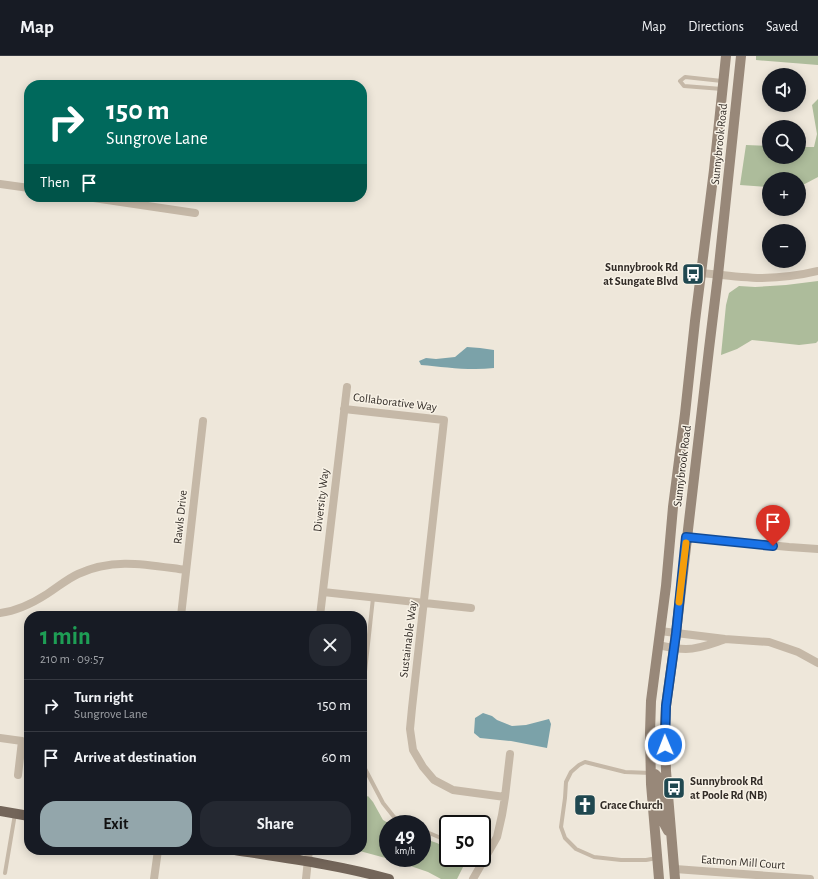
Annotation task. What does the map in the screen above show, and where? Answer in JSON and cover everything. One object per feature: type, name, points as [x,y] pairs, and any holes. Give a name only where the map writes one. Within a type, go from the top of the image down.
[{"type":"main road","name":"Sunnybrook Road","points":[[659,879],[651,773],[651,701],[714,170],[726,56]]},
{"type":"main road","name":"Sunnybrook Road","points":[[675,874],[666,771],[666,706],[676,634],[686,537],[718,275],[741,56]]},
{"type":"main road","points":[[651,773],[658,777],[661,818],[671,837]]},
{"type":"main road","points":[[0,811],[24,815]]},
{"type":"main road","points":[[265,855],[366,873],[388,879]]},
{"type":"street","points":[[0,184],[24,187]]},
{"type":"street","points":[[121,202],[195,213]]},
{"type":"street","points":[[701,273],[756,278],[782,277],[818,271]]},
{"type":"street","name":"Diversity Way","points":[[321,611],[347,387]]},
{"type":"street","name":"Collaborative Way","points":[[344,409],[444,420]]},
{"type":"street","name":"Sustainable Way","points":[[444,420],[410,729],[413,750],[423,767],[434,780],[453,790],[505,797]]},
{"type":"street","name":"Rawls Drive","points":[[182,611],[203,421]]},
{"type":"street","points":[[686,537],[818,549]]},
{"type":"street","points":[[0,613],[21,608],[34,602],[78,574],[104,565],[133,563],[186,570]]},
{"type":"street","points":[[323,592],[471,608]]},
{"type":"street","points":[[660,631],[676,634],[768,642],[798,652],[818,663]]},
{"type":"street","points":[[658,645],[687,649],[706,646],[726,639]]},
{"type":"street","points":[[0,738],[22,741],[18,775]]},
{"type":"street","points":[[491,846],[497,837],[502,815],[510,754]]},
{"type":"street","points":[[154,879],[157,855]]},
{"type":"street","points":[[306,879],[309,855]]},
{"type":"street","points":[[473,879],[478,867]]},
{"type":"street","name":"Eatmon Mill Court","points":[[675,874],[810,879]]},
{"type":"lane","points":[[686,77],[723,85],[684,86],[680,81],[686,77]]},
{"type":"lane","points":[[367,653],[373,598]]},
{"type":"lane","points":[[651,773],[625,772],[585,762],[579,765],[572,772],[566,782],[560,826],[565,838],[576,849],[594,857],[621,860],[646,860],[657,858]]},
{"type":"lane","points":[[367,773],[383,803],[392,815]]},
{"type":"lane","points":[[5,873],[15,814]]},
{"type":"green space","points":[[756,56],[818,56],[818,65],[756,60]]},
{"type":"green space","points":[[818,99],[818,177],[806,183],[806,172],[762,172],[762,187],[740,185],[746,145],[762,146],[762,164],[806,164],[806,147],[814,147],[817,134],[812,105]]},
{"type":"green space","points":[[818,281],[818,341],[816,343],[799,345],[752,340],[737,349],[721,355],[726,305],[729,293],[739,286],[755,287]]},
{"type":"green space","points":[[368,796],[380,815],[379,815],[379,856],[367,853]]},
{"type":"green space","points":[[431,841],[439,844],[439,867],[463,867],[457,879],[441,879],[428,872],[413,867],[431,867]]},
{"type":"water","points":[[467,347],[494,350],[494,368],[448,368],[421,365],[419,361],[426,358],[436,359],[455,357]]},
{"type":"water","points":[[483,713],[512,726],[526,725],[549,719],[551,724],[547,748],[511,741],[480,738],[474,733],[475,718]]},
{"type":"slow traffic","points":[[679,602],[686,543]]},
{"type":"place","name":"Sunnybrook Rd at Sungate Blvd","points":[[693,274]]},
{"type":"place","name":"Sunnybrook Rd at Poole Rd (NB)","points":[[674,788]]},
{"type":"place","name":"Grace Church","points":[[585,805]]},
{"type":"route","points":[[665,745],[666,706],[676,634],[686,537],[773,546]]}]
